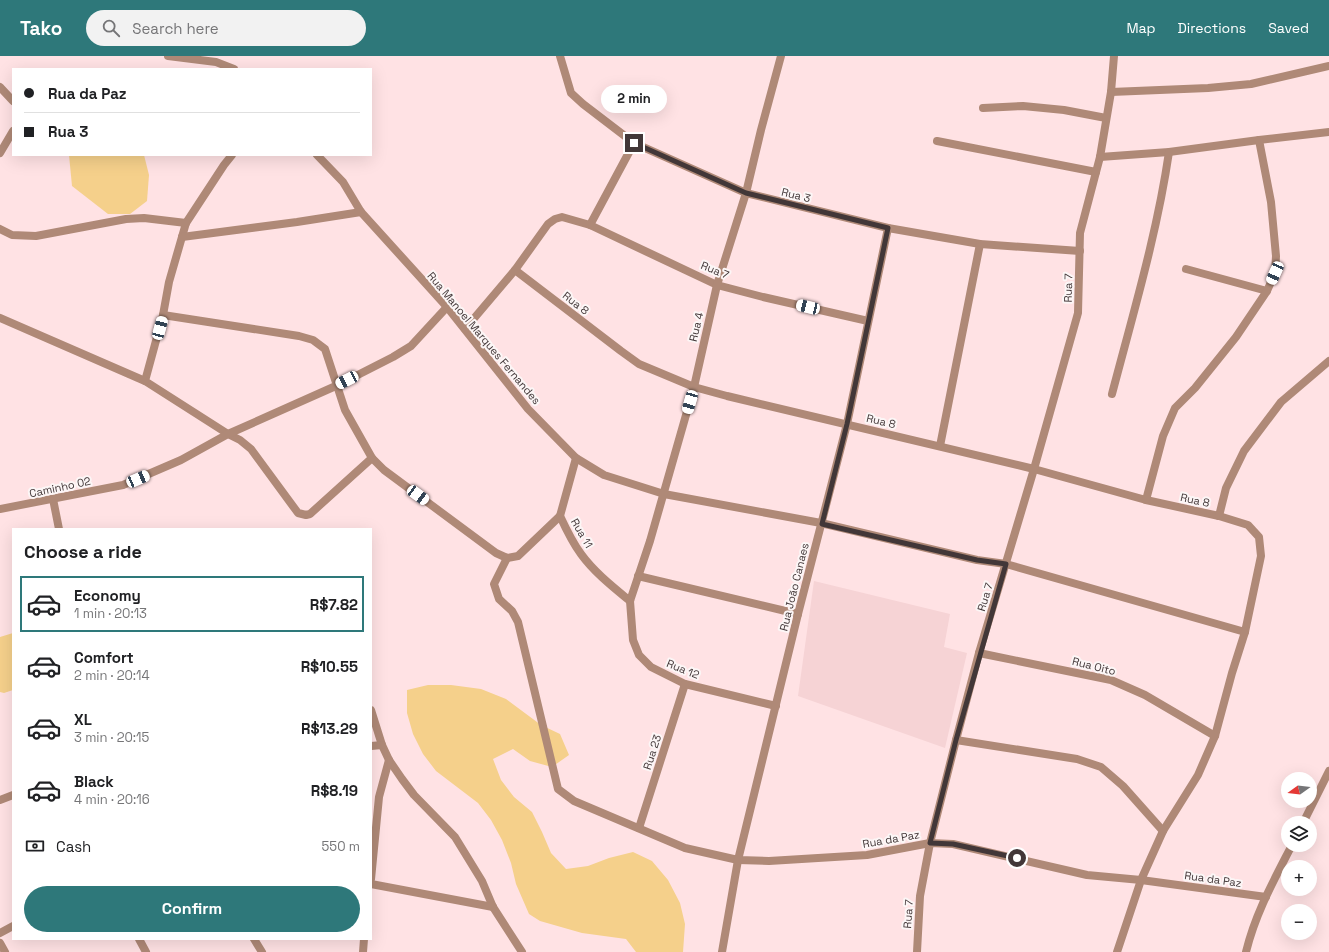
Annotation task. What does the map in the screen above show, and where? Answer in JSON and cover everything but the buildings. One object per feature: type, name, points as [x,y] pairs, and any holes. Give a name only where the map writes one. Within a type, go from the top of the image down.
[{"type":"street","points":[[168,56],[216,62],[231,68]]},
{"type":"street","name":"Rua 3","points":[[560,56],[571,93],[634,143],[746,193],[888,228],[980,244],[1080,251]]},
{"type":"street","name":"Rua 4","points":[[630,602],[664,494],[694,387],[717,285],[746,193],[781,56]]},
{"type":"street","name":"Rua 7","points":[[916,952],[920,896],[930,843],[956,740],[1078,313],[1080,233],[1100,157],[1111,92],[1114,56]]},
{"type":"street","points":[[1111,92],[1208,88],[1251,84],[1329,66]]},
{"type":"street","points":[[0,87],[12,99]]},
{"type":"street","points":[[983,108],[1022,106],[1064,110],[1106,118]]},
{"type":"street","points":[[1100,157],[1169,152],[1329,132]]},
{"type":"street","points":[[0,152],[12,133]]},
{"type":"street","points":[[1146,500],[1163,436],[1176,408],[1196,388],[1236,337],[1267,290],[1275,273],[1276,256],[1271,202],[1259,140]]},
{"type":"street","points":[[937,141],[1096,172]]},
{"type":"street","points":[[590,225],[634,143]]},
{"type":"street","points":[[1112,394],[1151,245],[1169,152]]},
{"type":"street","points":[[145,381],[163,315],[169,282],[186,223],[231,156]]},
{"type":"street","name":"Rua Manoel Marques Fernandes","points":[[318,156],[343,182],[361,212],[465,328],[528,409],[576,458],[604,475],[664,494],[822,524],[977,560],[1006,564],[1245,632]]},
{"type":"street","points":[[182,237],[361,212]]},
{"type":"street","name":"Rua 7","points":[[515,270],[548,224],[555,219],[562,217],[590,225],[717,285],[868,321]]},
{"type":"street","points":[[0,229],[12,235],[36,236],[126,219],[144,218],[186,223]]},
{"type":"street","name":"Rua João Canaes","points":[[722,952],[738,860],[798,614],[847,424],[888,228]]},
{"type":"street","points":[[940,446],[980,244]]},
{"type":"street","points":[[1186,269],[1267,290]]},
{"type":"street","points":[[465,328],[515,270]]},
{"type":"street","name":"Rua 8","points":[[515,270],[640,364],[694,387],[1034,469],[1146,500],[1219,516],[1248,525],[1259,537],[1261,556],[1245,632]]},
{"type":"street","name":"Caminho 02","points":[[0,509],[124,485],[181,460],[228,434],[338,385],[411,346],[447,307]]},
{"type":"street","points":[[163,315],[299,336],[313,340],[325,349],[345,410],[372,458],[384,470],[496,553],[507,558],[518,556],[560,516]]},
{"type":"street","points":[[0,318],[145,381],[228,434],[240,440],[251,449],[298,513],[302,515],[310,514],[372,458]]},
{"type":"street","points":[[1219,516],[1226,488],[1244,451],[1282,402],[1329,361]]},
{"type":"street","name":"Rua 11","points":[[576,458],[560,516],[581,555],[603,578],[630,602]]},
{"type":"street","points":[[52,499],[59,528]]},
{"type":"street","name":"Rua da Paz","points":[[507,558],[494,584],[499,599],[512,611],[518,622],[558,789],[574,801],[685,848],[738,860],[769,861],[867,855],[930,843],[953,844],[1086,875],[1141,880],[1266,897]]},
{"type":"street","points":[[638,576],[798,614]]},
{"type":"street","name":"Rua 12","points":[[630,602],[633,640],[639,655],[651,667],[685,684],[776,706]]},
{"type":"street","points":[[1118,952],[1141,880],[1163,831],[1198,775],[1215,736],[1245,632]]},
{"type":"street","name":"Rua Oito","points":[[980,653],[1111,680],[1145,695],[1215,736]]},
{"type":"street","name":"Rua 23","points":[[640,828],[685,684]]},
{"type":"street","points":[[372,713],[382,745],[389,760],[414,795],[455,837],[482,881],[493,907],[522,952]]},
{"type":"street","points":[[956,740],[1077,759],[1101,767],[1123,786],[1163,831]]},
{"type":"street","points":[[372,746],[382,745]]},
{"type":"street","points":[[372,869],[379,797],[389,760]]},
{"type":"street","points":[[1306,816],[1329,771]]},
{"type":"street","points":[[0,800],[12,795]]},
{"type":"street","points":[[1246,952],[1250,934],[1266,897],[1288,852]]},
{"type":"street","points":[[372,884],[493,907]]},
{"type":"street","points":[[0,933],[12,927]]},
{"type":"street","points":[[140,940],[146,952]]},
{"type":"street","points":[[255,940],[262,952]]},
{"type":"street","points":[[362,952],[364,940]]},
{"type":"street","points":[[0,943],[5,952]]},
{"type":"shaded area","points":[[69,156],[144,156],[149,175],[147,201],[130,214],[108,214],[72,186]]},
{"type":"shaded area","points":[[814,581],[950,614],[944,647],[967,653],[945,748],[798,696]]},
{"type":"shaded area","points":[[12,633],[12,690],[4,693],[0,692],[0,637]]},
{"type":"shaded area","points":[[428,685],[451,685],[481,689],[506,699],[541,725],[560,734],[569,755],[552,767],[530,761],[513,749],[493,759],[501,780],[514,797],[532,812],[551,853],[566,869],[588,866],[609,858],[633,852],[652,861],[668,880],[680,903],[685,924],[683,952],[636,952],[626,939],[582,933],[540,921],[529,914],[516,884],[511,863],[502,840],[491,820],[478,803],[436,771],[423,754],[413,734],[407,713],[407,690]]},
{"type":"route","points":[[634,143],[746,193],[888,228],[847,424],[822,524],[977,560],[1006,564],[956,740],[930,843],[953,844],[1017,858]]}]
